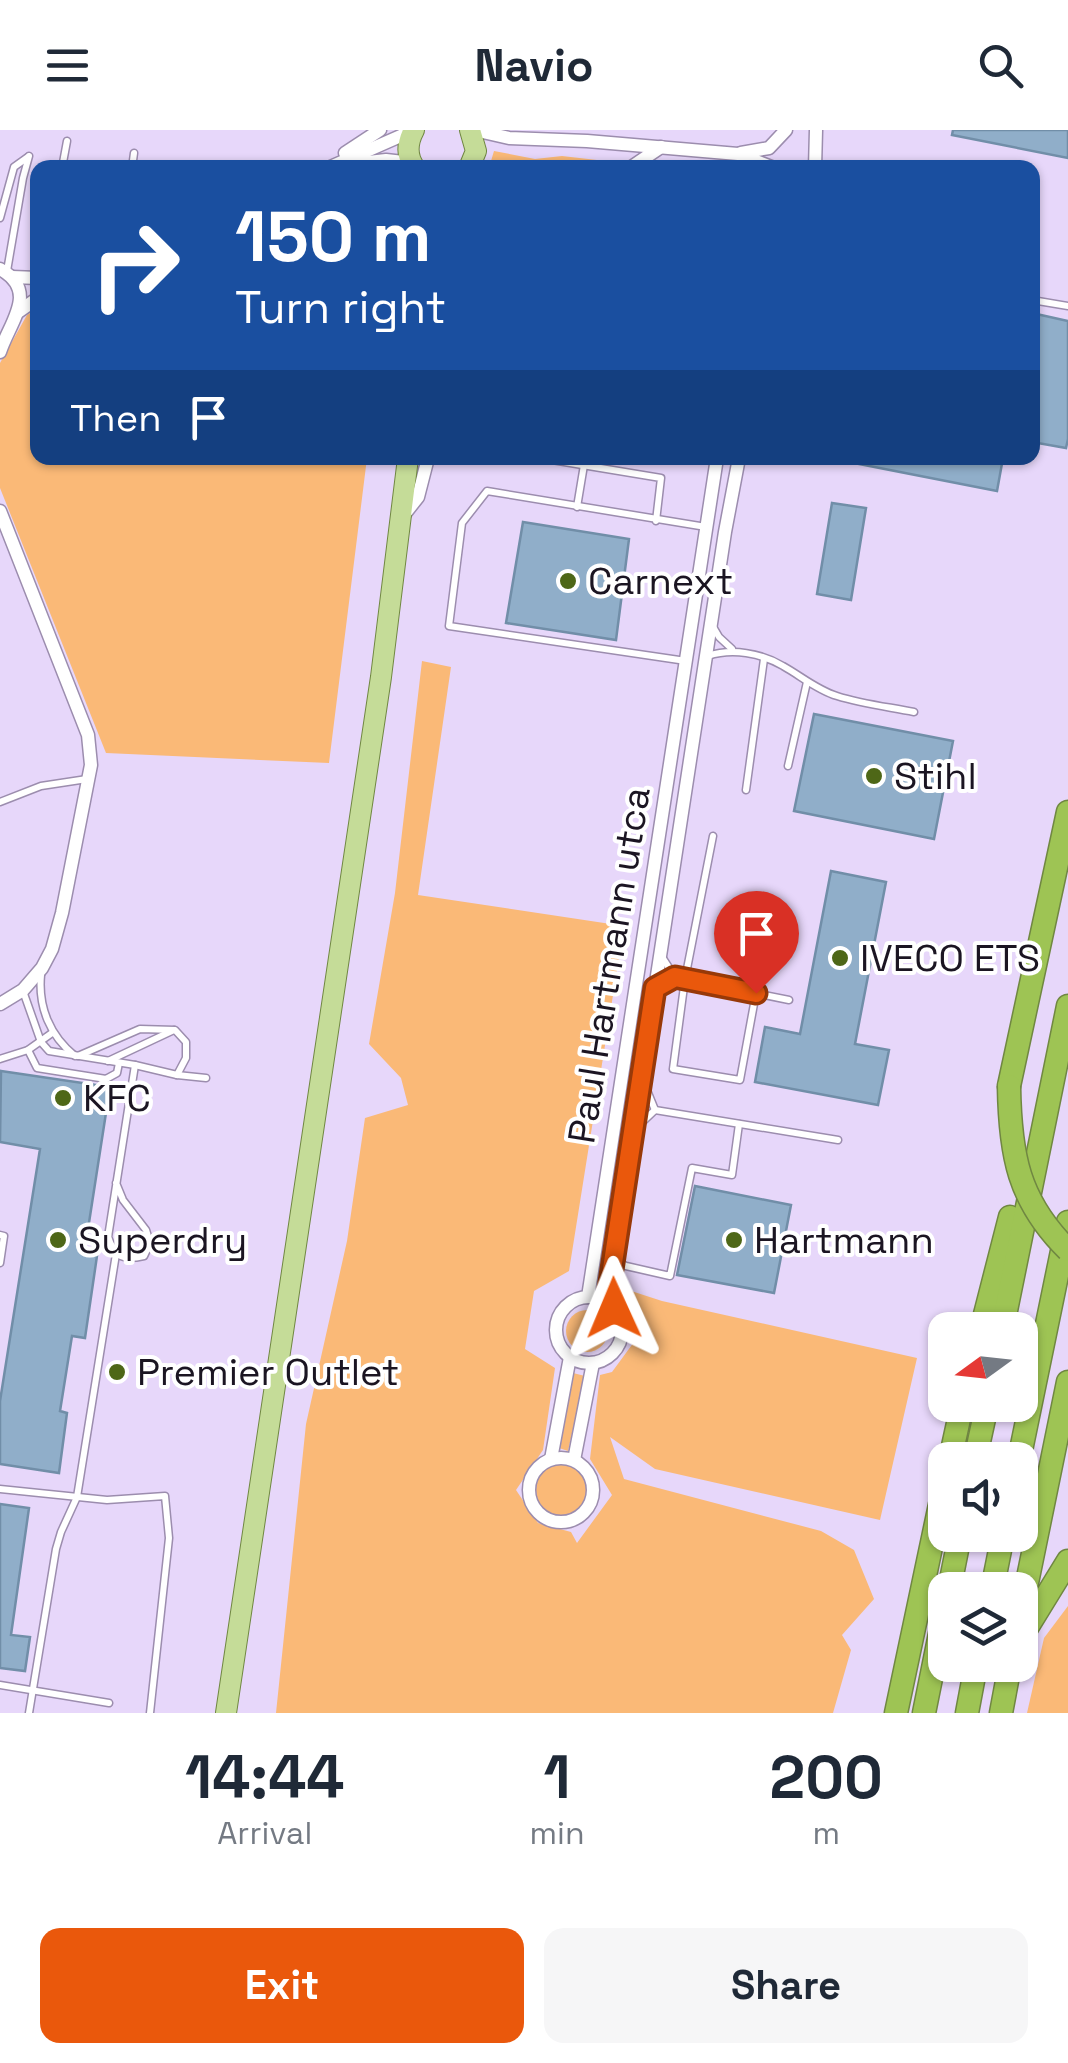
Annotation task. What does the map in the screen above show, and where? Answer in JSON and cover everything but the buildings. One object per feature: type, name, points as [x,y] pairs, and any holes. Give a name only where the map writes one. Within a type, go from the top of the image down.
[{"type":"highway","points":[[1068,812],[1009,1086],[1010,1130],[1019,1175],[1033,1207],[1068,1250]]},
{"type":"highway","points":[[1006,1312],[1068,1006]]},
{"type":"highway","points":[[986,1312],[1024,1164],[1048,1099]]},
{"type":"highway","points":[[1023,1442],[1068,1222]]},
{"type":"highway","points":[[1029,1572],[1068,1382]]},
{"type":"highway","points":[[896,1713],[930,1552]]},
{"type":"highway","points":[[1038,1611],[1068,1562]]},
{"type":"highway","points":[[924,1713],[930,1682]]},
{"type":"highway","points":[[966,1713],[972,1682]]},
{"type":"highway","points":[[1001,1713],[1007,1682]]},
{"type":"main road","points":[[472,130],[476,151],[473,160]]},
{"type":"main road","points":[[412,160],[408,147],[413,131]]},
{"type":"main road","points":[[226,1713],[378,696],[407,465]]},
{"type":"street","points":[[337,160],[380,130]]},
{"type":"street","points":[[472,130],[509,138],[738,154],[753,160]]},
{"type":"street","points":[[557,130],[586,141]]},
{"type":"street","points":[[738,154],[769,148],[786,130]]},
{"type":"street","points":[[815,160],[816,130]]},
{"type":"street","points":[[344,160],[413,131]]},
{"type":"street","points":[[642,160],[661,147]]},
{"type":"street","points":[[6,272],[20,291],[18,312]]},
{"type":"street","points":[[0,352],[3,334],[18,312],[30,304]]},
{"type":"street","points":[[401,518],[418,496],[426,465]]},
{"type":"street","name":"Paul Hartmann utca","points":[[588,1297],[716,465]]},
{"type":"street","name":"Paul Hartmann utca","points":[[607,1302],[738,465]]},
{"type":"street","points":[[0,511],[88,735],[90,757],[52,949],[23,990],[0,1004]]},
{"type":"street","points":[[588,1297],[607,1302],[622,1326],[612,1354],[593,1363],[570,1357],[558,1341],[557,1322],[562,1312],[573,1301],[588,1297]]},
{"type":"street","points":[[552,1459],[570,1357]]},
{"type":"street","points":[[574,1460],[593,1363]]},
{"type":"street","points":[[552,1459],[574,1460],[593,1483],[591,1502],[578,1518],[567,1522],[541,1516],[533,1508],[528,1487],[538,1466],[552,1459]]},
{"type":"lane","points":[[63,160],[66,142]]},
{"type":"lane","points":[[133,160],[134,153]]},
{"type":"lane","points":[[0,218],[14,167],[29,156],[6,272]]},
{"type":"lane","points":[[1040,301],[1068,306]]},
{"type":"lane","points":[[577,507],[584,465],[661,478],[656,521]]},
{"type":"lane","points":[[686,661],[448,626],[462,523],[487,492],[707,527]]},
{"type":"lane","points":[[711,621],[719,637],[734,650],[781,664],[835,696],[914,712]]},
{"type":"lane","points":[[707,656],[734,650]]},
{"type":"lane","points":[[746,790],[764,659]]},
{"type":"lane","points":[[788,766],[807,682]]},
{"type":"lane","points":[[0,802],[40,786],[88,779]]},
{"type":"lane","points":[[713,836],[685,979],[674,1069],[740,1080],[756,993]]},
{"type":"lane","points":[[660,955],[675,977]]},
{"type":"lane","points":[[42,968],[43,1010],[52,1033],[76,1057]]},
{"type":"lane","points":[[655,988],[675,977],[789,1000]]},
{"type":"lane","points":[[23,990],[41,1042],[49,1050],[206,1078]]},
{"type":"lane","points":[[76,1057],[140,1029],[175,1030],[186,1042],[186,1058],[178,1075]]},
{"type":"lane","points":[[108,1061],[175,1030]]},
{"type":"lane","points":[[0,1059],[28,1050],[52,1033]]},
{"type":"lane","points":[[28,1050],[37,1068],[106,1079],[118,1072],[119,1062]]},
{"type":"lane","points":[[116,1183],[150,1243],[144,1256],[130,1260],[113,1252],[108,1236],[116,1183],[134,1065]]},
{"type":"lane","points":[[642,1078],[655,1110]]},
{"type":"lane","points":[[655,1110],[838,1140]]},
{"type":"lane","points":[[634,1131],[655,1110]]},
{"type":"lane","points":[[614,1259],[626,1266],[670,1276],[692,1168],[732,1175],[739,1124]]},
{"type":"lane","points":[[0,1236],[4,1236],[0,1263]]},
{"type":"lane","points":[[29,1713],[56,1549],[77,1497],[116,1254]]},
{"type":"lane","points":[[0,1489],[107,1500],[165,1496],[169,1538],[150,1713]]},
{"type":"lane","points":[[0,1685],[110,1703]]},
{"type":"shaded area","points":[[494,151],[535,159],[562,156],[597,160],[491,160]]},
{"type":"shaded area","points":[[30,313],[30,465],[366,465],[329,763],[106,753],[0,488],[0,363]]},
{"type":"shaded area","points":[[422,661],[451,667],[418,895],[624,926],[569,1271],[534,1291],[525,1349],[555,1368],[543,1450],[516,1490],[538,1523],[571,1532],[577,1543],[612,1495],[590,1459],[600,1375],[612,1372],[634,1342],[633,1309],[622,1288],[662,1301],[917,1358],[880,1520],[655,1469],[610,1437],[624,1479],[821,1531],[854,1550],[874,1599],[842,1635],[851,1650],[833,1713],[276,1713],[306,1424],[347,1241],[365,1118],[408,1105],[401,1078],[369,1044],[395,893]]},
{"type":"shaded area","points":[[587,1310],[602,1316],[608,1331],[602,1346],[587,1352],[572,1346],[566,1331],[572,1316]]},
{"type":"shaded area","points":[[573,1373],[585,1376],[568,1451],[559,1448]]},
{"type":"shaded area","points":[[563,1463],[582,1471],[590,1490],[582,1509],[563,1517],[544,1509],[536,1490],[544,1471]]},
{"type":"shaded area","points":[[1068,1606],[1068,1713],[1027,1713],[1034,1682],[1038,1682],[1044,1638]]},
{"type":"place","name":"Carnext","points":[[568,581]]},
{"type":"place","name":"Stihl","points":[[874,776]]},
{"type":"place","name":"IVECO ETS","points":[[840,958]]},
{"type":"place","name":"KFC","points":[[63,1098]]},
{"type":"place","name":"Superdry","points":[[58,1240]]},
{"type":"place","name":"Hartmann","points":[[734,1240]]},
{"type":"place","name":"Premier Outlet","points":[[117,1372]]},
{"type":"route","points":[[614,1308],[607,1302],[655,988],[675,977],[756,993]]}]
